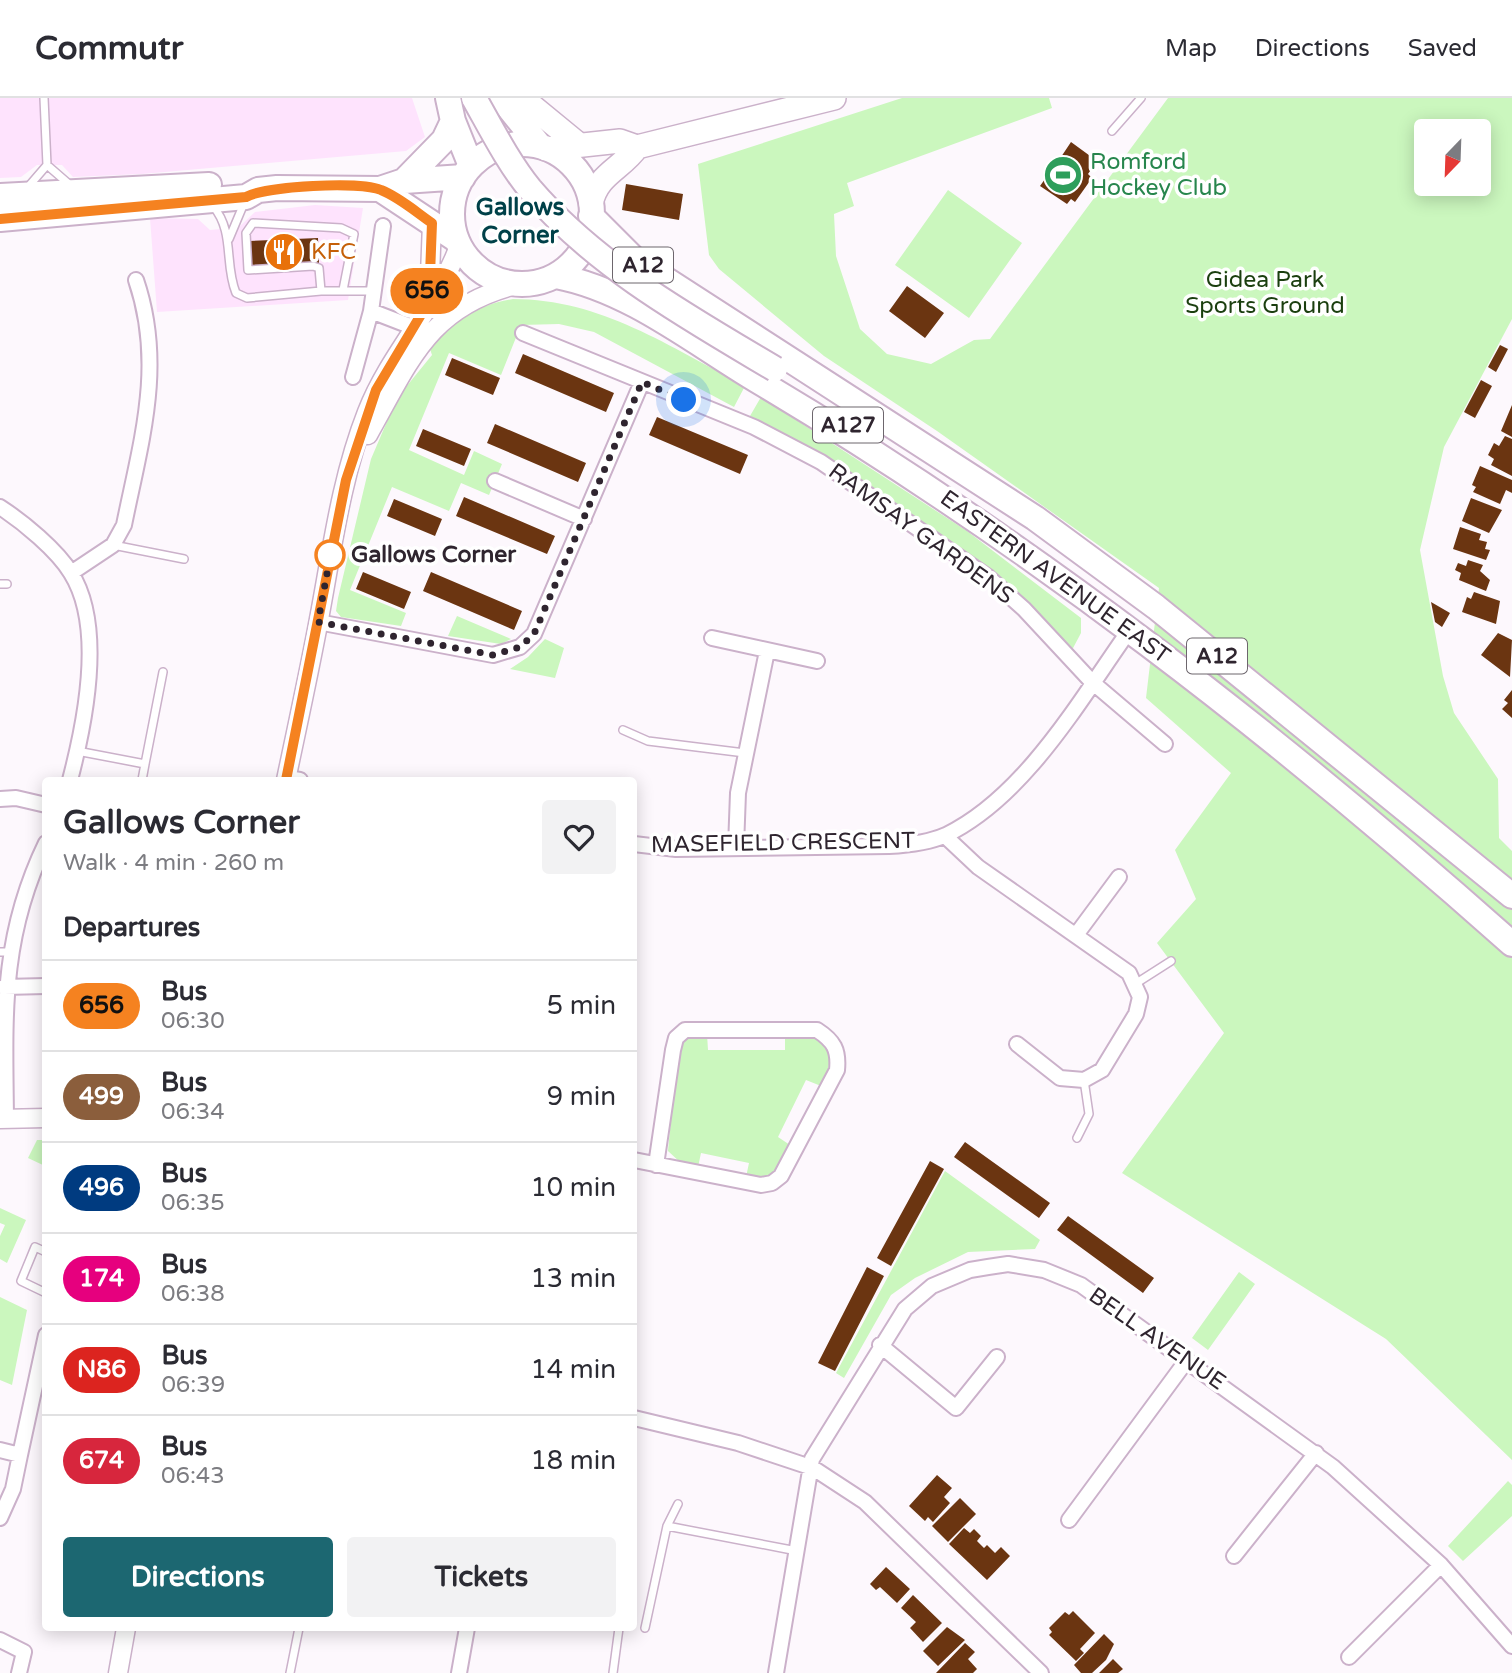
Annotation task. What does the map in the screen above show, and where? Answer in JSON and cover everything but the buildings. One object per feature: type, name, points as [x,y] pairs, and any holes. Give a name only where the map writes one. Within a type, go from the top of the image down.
[{"type":"highway","name":"A127","points":[[474,98],[529,187],[559,220],[602,258],[775,369],[921,480]]},
{"type":"highway","points":[[380,189],[432,223],[458,243],[470,261],[484,273],[501,281],[520,284],[538,282],[556,275],[573,263],[585,245],[591,210],[587,189],[576,170],[543,147],[501,98]]},
{"type":"highway","points":[[451,109],[467,171],[453,204],[458,243]]},
{"type":"highway","points":[[404,181],[444,140],[451,109]]},
{"type":"highway","points":[[0,219],[207,200],[300,187],[380,189],[404,181],[467,171],[506,146],[543,147]]},
{"type":"highway","points":[[12,194],[245,184],[252,193]]},
{"type":"highway","name":"EASTERN AVENUE EAST","points":[[591,210],[632,249],[1035,518],[1156,607],[1512,896]]},
{"type":"highway","name":"EASTERN AVENUE EAST","points":[[556,275],[618,295],[921,480],[1131,628],[1354,807],[1512,944]]},
{"type":"highway","name":"A127","points":[[775,369],[908,434]]},
{"type":"main road","points":[[522,98],[578,144]]},
{"type":"main road","points":[[543,147],[621,141],[637,147],[821,100]]},
{"type":"main road","points":[[591,210],[602,178],[628,160],[637,147]]},
{"type":"street","points":[[415,328],[430,275],[432,223]]},
{"type":"street","points":[[353,377],[371,311],[383,226]]},
{"type":"street","points":[[292,777],[318,622],[351,465],[376,390],[441,290],[458,243]]},
{"type":"street","points":[[71,573],[113,545],[124,525],[150,391],[147,314],[136,280]]},
{"type":"street","points":[[351,465],[419,348],[439,325],[475,297],[520,284]]},
{"type":"street","points":[[371,311],[415,328]]},
{"type":"street","name":"RAMSAY GARDENS","points":[[523,333],[754,427],[821,461],[988,577],[1024,609],[1092,682],[1166,744]]},
{"type":"street","points":[[318,622],[493,655],[520,647],[534,634],[642,382]]},
{"type":"street","points":[[495,481],[584,519]]},
{"type":"street","points":[[0,507],[34,532],[71,573],[81,601],[89,640],[84,706],[71,777]]},
{"type":"street","name":"MASEFIELD CRESCENT","points":[[637,844],[676,849],[889,846],[918,844],[945,836],[977,817],[1006,793],[1131,628]]},
{"type":"street","points":[[712,638],[817,662]]},
{"type":"street","points":[[736,847],[738,793],[767,651]]},
{"type":"street","points":[[0,799],[16,798],[42,804]]},
{"type":"street","points":[[945,836],[978,867],[1129,973],[1140,997],[1136,1014],[1102,1070],[1084,1080],[1060,1077],[1017,1044]]},
{"type":"street","points":[[42,852],[21,901],[4,952],[3,1119],[42,1118]]},
{"type":"street","points":[[1076,935],[1119,877]]},
{"type":"street","points":[[4,987],[42,986]]},
{"type":"street","points":[[637,1161],[656,1165],[761,1185],[772,1183],[781,1176],[837,1070],[838,1056],[832,1040],[817,1030],[685,1030],[676,1038],[673,1050],[656,1165]]},
{"type":"street","name":"BELL AVENUE","points":[[776,1673],[813,1468],[812,1459],[880,1345],[905,1309],[932,1286],[970,1270],[1008,1264],[1044,1270],[1081,1285],[1316,1453],[1441,1565],[1512,1646]]},
{"type":"street","points":[[880,1345],[956,1408],[997,1357]]},
{"type":"street","points":[[0,1518],[13,1489],[42,1353]]},
{"type":"street","points":[[1069,1520],[1187,1360]]},
{"type":"street","points":[[637,1419],[738,1443],[813,1468],[865,1502],[1041,1673]]},
{"type":"street","points":[[0,1450],[19,1455]]},
{"type":"street","points":[[1234,1556],[1316,1453]]},
{"type":"street","points":[[1349,1657],[1441,1565]]},
{"type":"street","points":[[118,1673],[126,1631]]},
{"type":"street","points":[[459,1673],[466,1631]]},
{"type":"street","points":[[0,1640],[24,1652],[19,1673]]},
{"type":"lane","points":[[44,98],[47,165],[75,190]]},
{"type":"lane","points":[[1112,131],[1141,98]]},
{"type":"lane","points":[[12,194],[47,165]]},
{"type":"lane","points":[[229,239],[252,193]]},
{"type":"lane","points":[[207,200],[221,215],[229,239],[231,281],[236,293],[247,298],[321,291],[373,291]]},
{"type":"lane","points":[[321,291],[319,268],[313,266],[248,270],[246,233],[253,222],[341,228],[354,234],[343,290]]},
{"type":"lane","points":[[113,545],[184,559]]},
{"type":"lane","points":[[143,777],[163,672]]},
{"type":"lane","points":[[624,730],[648,741],[745,753]]},
{"type":"lane","points":[[76,751],[145,764]]},
{"type":"lane","points":[[1135,984],[1171,961]]},
{"type":"lane","points":[[1077,1138],[1089,1114],[1084,1080]]},
{"type":"lane","points":[[42,1250],[35,1247],[21,1281],[42,1291]]},
{"type":"lane","points":[[645,1628],[667,1526],[678,1504]]},
{"type":"lane","points":[[667,1526],[797,1551]]},
{"type":"lane","points":[[290,1673],[298,1631]]},
{"type":"lane","points":[[613,1673],[620,1631]]},
{"type":"shaded area","points":[[0,98],[412,98],[425,137],[406,151],[142,174],[73,177],[62,165],[37,165],[21,177],[0,178]]},
{"type":"shaded area","points":[[315,205],[363,208],[348,300],[157,312],[150,218],[198,219],[210,230],[239,227],[255,212]]},
{"type":"green space","name":"Gidea Park Sports Ground","points":[[902,98],[1049,98],[1052,108],[847,183],[854,206],[834,214],[836,256],[860,329],[887,354],[931,364],[974,340],[990,339],[1168,98],[1512,98],[1512,319],[1444,447],[1420,550],[1443,676],[1454,713],[1498,779],[1499,838],[1512,851],[1512,1460],[1386,1339],[1122,1173],[1224,1033],[1157,943],[1196,899],[1175,850],[1231,773],[1146,698],[1159,588],[937,431],[824,356],[719,269],[709,255],[698,164]]},
{"type":"green space","points":[[948,190],[1022,243],[969,318],[895,265]]},
{"type":"green space","points":[[513,299],[545,301],[605,316],[662,341],[745,386],[734,407],[594,332],[559,324],[521,325],[501,375],[449,353],[409,450],[464,475],[474,451],[502,464],[489,495],[461,483],[449,511],[392,487],[350,590],[406,613],[401,626],[341,617],[336,611],[338,598],[371,459],[397,398],[432,355],[430,349],[448,330],[477,310]]},
{"type":"green space","points":[[761,397],[967,531],[1081,618],[1081,633],[1072,650],[1005,583],[906,510],[750,416]]},
{"type":"green space","points":[[457,616],[511,639],[501,644],[448,636]]},
{"type":"green space","points":[[545,639],[564,648],[555,678],[510,669],[528,657]]},
{"type":"green space","points":[[707,1034],[708,1050],[785,1050],[785,1035],[820,1041],[829,1052],[830,1061],[821,1086],[806,1080],[778,1137],[790,1145],[776,1172],[771,1175],[746,1177],[749,1163],[701,1153],[698,1167],[682,1164],[668,1151],[677,1056],[682,1044],[691,1035]]},
{"type":"green space","points":[[37,1140],[42,1140],[42,1165],[28,1158]]},
{"type":"green space","points":[[945,1171],[1040,1240],[1035,1249],[968,1252],[915,1278],[891,1295],[844,1378],[836,1373]]},
{"type":"green space","points":[[0,1208],[26,1220],[7,1263],[0,1259],[0,1236],[5,1225],[0,1223]]},
{"type":"green space","points":[[1239,1272],[1255,1284],[1208,1350],[1192,1338]]},
{"type":"green space","points":[[0,1297],[27,1310],[12,1385],[0,1380]]},
{"type":"green space","points":[[1508,1481],[1512,1485],[1512,1516],[1463,1561],[1448,1546]]},
{"type":"bus line","name":"656","points":[[0,219],[246,197],[258,190],[286,187],[353,187],[380,189],[432,223],[430,275],[422,313],[376,390],[346,480],[287,777]]},
{"type":"place","name":"Romford Hockey Club","points":[[1063,175]]},
{"type":"place","name":"KFC","points":[[284,252]]},
{"type":"place","name":"Gallows Corner","points":[[330,555]]},
{"type":"district","name":"Gallows Corner","points":[[520,221]]},
{"type":"route","points":[[330,555],[331,552],[318,622],[452,650],[493,655],[520,647],[534,634],[642,382],[684,400]]}]
